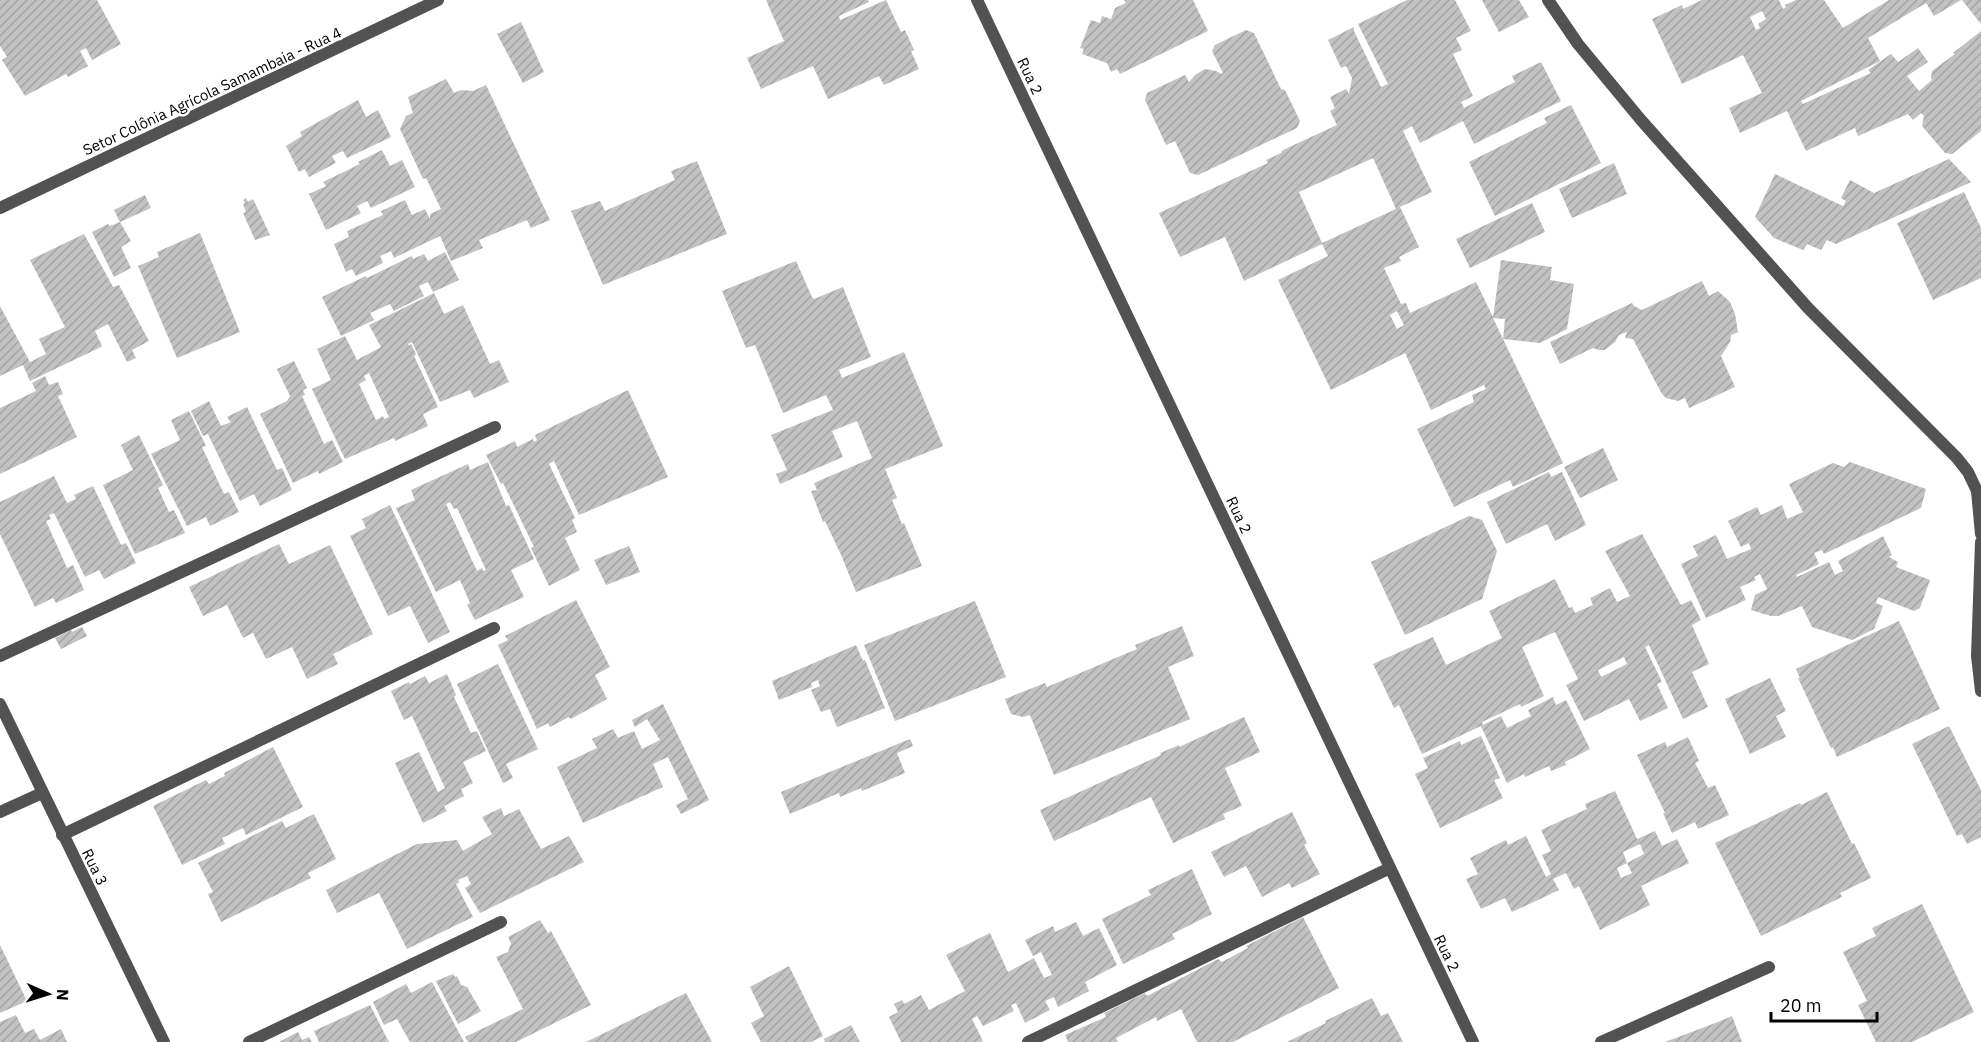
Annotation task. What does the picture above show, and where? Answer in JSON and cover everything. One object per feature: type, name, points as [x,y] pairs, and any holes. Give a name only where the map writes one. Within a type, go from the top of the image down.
[{"type":"street","name":"Setor Colônia Agrícola Samambaia - Rua 4","points":[[0,208],[438,0]]},
{"type":"street","name":"Rua 2","points":[[977,0],[1473,1042]]},
{"type":"street","points":[[1548,0],[1578,44],[1641,120],[1800,299],[1957,458],[1968,472],[1977,491],[1981,534]]},
{"type":"street","points":[[0,656],[495,427]]},
{"type":"street","points":[[1981,542],[1977,656],[1981,691]]},
{"type":"street","points":[[62,835],[494,628]]},
{"type":"street","name":"Rua 3","points":[[0,704],[164,1042]]},
{"type":"street","points":[[0,812],[42,793]]},
{"type":"street","points":[[1028,1042],[1390,868]]},
{"type":"street","points":[[249,1042],[501,922]]},
{"type":"street","points":[[1601,1042],[1769,967]]},
{"type":"building","points":[[0,0],[97,0],[121,44],[92,60],[86,48],[80,51],[88,66],[68,77],[66,74],[25,96],[2,60],[7,57],[0,46]]},
{"type":"building","points":[[766,0],[868,0],[869,2],[839,16],[840,20],[886,0],[901,32],[905,30],[919,69],[884,85],[879,76],[828,99],[813,66],[761,89],[747,58],[784,41]]},
{"type":"building","points":[[1124,0],[1193,0],[1208,31],[1120,74],[1117,69],[1111,72],[1107,63],[1082,54],[1084,49],[1080,48],[1091,20],[1100,23],[1102,16],[1111,19],[1115,8],[1126,3]]},
{"type":"building","points":[[1407,0],[1455,0],[1471,31],[1456,38],[1462,50],[1453,54],[1473,96],[1461,102],[1464,108],[1515,82],[1512,76],[1541,62],[1561,101],[1474,144],[1463,121],[1420,143],[1412,126],[1403,131],[1432,192],[1400,207],[1419,247],[1399,257],[1401,261],[1384,268],[1401,304],[1406,303],[1410,313],[1476,282],[1493,317],[1501,260],[1552,267],[1550,280],[1574,284],[1567,329],[1540,343],[1503,339],[1563,463],[1513,487],[1510,480],[1454,507],[1417,429],[1474,402],[1472,395],[1486,389],[1484,385],[1431,410],[1405,353],[1331,390],[1278,280],[1328,256],[1322,244],[1244,281],[1225,237],[1180,257],[1159,213],[1268,163],[1266,160],[1283,150],[1337,125],[1330,111],[1335,108],[1330,97],[1346,89],[1349,94],[1352,78],[1346,66],[1341,68],[1328,40],[1354,27],[1381,87],[1388,84],[1358,24]],"holes":[[[1373,158],[1396,209],[1322,243],[1299,192]],[[1397,311],[1404,325],[1397,329],[1390,315]],[[1493,318],[1505,319],[1503,339]]]},
{"type":"building","points":[[1482,0],[1519,0],[1529,17],[1499,32]]},
{"type":"building","points":[[1702,0],[1779,0],[1783,9],[1785,5],[1796,0],[1824,0],[1843,28],[1889,0],[1961,0],[1934,16],[1926,3],[1868,38],[1880,61],[1801,101],[1803,104],[1871,73],[1868,70],[1891,54],[1898,62],[1918,48],[1928,62],[1907,76],[1919,91],[1932,80],[1932,71],[1981,31],[1981,131],[1952,154],[1945,153],[1922,126],[1924,116],[1921,113],[1913,120],[1908,114],[1858,136],[1855,128],[1806,151],[1787,111],[1740,133],[1729,108],[1762,93],[1743,55],[1682,84],[1652,19],[1682,5],[1683,9]],"holes":[[[1762,11],[1766,19],[1758,24],[1760,28],[1756,30],[1750,17]]]},
{"type":"building","points":[[1962,0],[1981,0],[1981,24]]},
{"type":"building","points":[[521,22],[544,72],[523,83],[497,34]]},
{"type":"building","points":[[1246,30],[1254,33],[1281,89],[1285,90],[1300,121],[1297,128],[1198,175],[1190,173],[1175,141],[1166,145],[1145,100],[1147,93],[1185,75],[1189,82],[1205,69],[1223,73],[1212,51],[1215,45]]},
{"type":"building","points":[[446,79],[454,93],[461,90],[473,91],[486,85],[550,220],[531,228],[527,220],[479,240],[483,248],[451,261],[440,236],[394,258],[391,251],[380,256],[383,263],[356,276],[352,269],[346,272],[334,244],[349,237],[347,231],[383,215],[381,211],[405,200],[412,215],[425,209],[430,219],[430,214],[441,209],[426,178],[423,179],[400,129],[406,116],[413,113],[408,97]]},
{"type":"building","points":[[358,100],[366,117],[378,110],[391,137],[347,158],[343,151],[332,156],[336,163],[309,177],[305,169],[299,172],[286,146],[302,136],[300,132]]},
{"type":"building","points":[[1571,105],[1601,163],[1495,216],[1469,162],[1547,123],[1544,118]]},
{"type":"building","points":[[382,150],[390,166],[402,160],[415,187],[371,208],[367,201],[357,206],[361,213],[326,230],[309,194],[326,186],[323,182],[360,164],[358,162]]},
{"type":"building","points":[[1949,159],[1971,182],[1836,244],[1827,240],[1821,250],[1807,244],[1803,250],[1774,238],[1755,217],[1775,174],[1843,206],[1846,201],[1841,198],[1850,180],[1874,193]]},
{"type":"building","points":[[697,161],[727,234],[603,285],[571,211],[600,201],[605,211],[675,180],[671,171]]},
{"type":"building","points":[[1614,163],[1627,194],[1572,218],[1559,189]]},
{"type":"building","points":[[1964,192],[1981,228],[1981,278],[1933,300],[1897,223]]},
{"type":"building","points":[[145,195],[151,208],[120,222],[114,210]]},
{"type":"building","points":[[246,198],[248,202],[253,199],[270,235],[255,240],[243,213],[246,212],[243,200]]},
{"type":"building","points":[[1532,203],[1545,232],[1470,268],[1456,239]]},
{"type":"building","points":[[120,222],[131,241],[121,247],[131,268],[114,277],[92,232],[108,224],[110,226]]},
{"type":"building","points":[[200,233],[240,332],[177,358],[138,266],[159,257],[157,252]]},
{"type":"building","points":[[84,234],[113,287],[119,285],[149,341],[132,350],[136,358],[127,362],[108,324],[95,331],[101,347],[30,381],[23,365],[0,376],[0,306],[30,362],[46,354],[39,339],[65,327],[30,260]]},
{"type":"building","points":[[445,252],[459,280],[433,292],[428,282],[419,286],[424,296],[394,311],[390,304],[370,313],[374,320],[341,336],[322,297],[412,256],[413,259],[424,254],[428,261]]},
{"type":"building","points":[[796,261],[814,299],[843,287],[871,357],[839,370],[842,378],[904,352],[943,446],[885,469],[897,498],[892,500],[922,566],[856,592],[811,491],[817,490],[814,483],[872,458],[857,421],[832,431],[843,457],[780,484],[776,474],[787,470],[771,435],[833,410],[826,395],[783,413],[755,345],[746,348],[722,291]]},
{"type":"building","points":[[1702,281],[1709,296],[1718,291],[1730,302],[1735,314],[1738,332],[1731,335],[1730,342],[1721,356],[1735,387],[1689,408],[1685,398],[1678,401],[1666,398],[1633,339],[1625,338],[1627,332],[1619,335],[1615,342],[1605,350],[1593,348],[1560,364],[1550,342],[1632,303],[1642,310]]},
{"type":"building","points":[[434,293],[444,314],[463,305],[490,364],[499,360],[509,382],[474,398],[470,390],[440,402],[412,342],[408,344],[409,346],[411,344],[416,354],[414,356],[438,407],[423,414],[428,426],[345,459],[312,389],[331,380],[317,349],[345,336],[357,360],[381,347],[369,325]],"holes":[[[369,373],[389,417],[384,419],[383,416],[376,420],[359,384],[366,380],[364,376]]]},
{"type":"building","points":[[294,361],[307,388],[303,390],[305,395],[302,396],[324,444],[332,440],[343,462],[293,483],[260,414],[287,401],[290,396],[277,369]]},
{"type":"building","points":[[45,376],[49,385],[58,382],[63,394],[58,396],[77,437],[0,474],[0,408],[36,391],[32,383]]},
{"type":"building","points":[[628,390],[668,477],[579,515],[554,461],[549,464],[575,518],[572,520],[577,532],[565,538],[580,570],[549,586],[531,548],[534,547],[503,483],[501,484],[486,455],[515,441],[517,447],[533,439],[534,442],[537,440],[535,435]]},
{"type":"building","points":[[209,401],[221,426],[231,422],[227,417],[247,407],[277,470],[282,468],[292,490],[260,506],[254,494],[240,501],[208,434],[203,436],[191,411]]},
{"type":"building","points":[[189,411],[206,446],[202,447],[224,494],[229,492],[239,512],[210,526],[206,517],[187,526],[151,454],[180,440],[171,420]]},
{"type":"building","points":[[139,435],[163,485],[158,488],[169,512],[174,510],[185,533],[135,554],[103,485],[133,470],[121,445]]},
{"type":"building","points":[[1603,448],[1618,480],[1580,498],[1564,467]]},
{"type":"building","points":[[488,462],[506,506],[509,505],[534,559],[511,570],[524,597],[475,620],[467,605],[470,603],[460,580],[436,592],[396,508],[415,500],[411,490],[468,464],[470,470]],"holes":[[[450,502],[454,509],[457,508],[486,570],[483,571],[482,568],[477,571],[446,504]]]},
{"type":"building","points":[[1850,462],[1926,489],[1921,508],[1824,554],[1822,550],[1814,553],[1819,564],[1796,575],[1797,577],[1829,562],[1835,575],[1843,571],[1838,561],[1883,536],[1892,555],[1889,557],[1898,562],[1896,567],[1930,580],[1920,608],[1914,611],[1878,597],[1876,603],[1883,606],[1874,629],[1852,640],[1812,627],[1802,606],[1778,616],[1751,610],[1755,595],[1767,589],[1760,574],[1754,577],[1756,580],[1740,587],[1746,600],[1706,618],[1681,564],[1698,556],[1693,546],[1716,535],[1727,559],[1751,549],[1749,543],[1741,547],[1728,521],[1757,507],[1761,515],[1782,505],[1787,519],[1803,512],[1789,484],[1833,463],[1844,467]]},
{"type":"building","points":[[1549,472],[1551,477],[1562,472],[1586,525],[1555,541],[1547,524],[1506,544],[1487,502]]},
{"type":"building","points":[[54,476],[67,503],[76,499],[74,495],[93,486],[121,545],[126,543],[136,563],[104,579],[99,570],[85,577],[54,513],[49,515],[51,519],[46,521],[67,568],[73,565],[84,590],[56,603],[53,598],[35,607],[0,534],[0,502]]},
{"type":"building","points":[[390,505],[450,632],[428,643],[410,606],[388,616],[350,536],[366,528],[362,519]]},
{"type":"building","points":[[1469,516],[1482,520],[1497,551],[1482,599],[1405,635],[1371,562]]},
{"type":"building","points":[[1642,534],[1681,605],[1691,600],[1701,620],[1692,625],[1709,664],[1692,672],[1708,707],[1683,719],[1649,645],[1645,647],[1662,682],[1657,684],[1668,708],[1640,721],[1629,699],[1584,721],[1566,685],[1578,679],[1555,632],[1522,647],[1544,696],[1521,707],[1520,704],[1482,722],[1483,725],[1501,716],[1507,728],[1531,716],[1528,710],[1553,697],[1556,705],[1566,700],[1590,749],[1565,762],[1566,765],[1551,771],[1549,766],[1525,777],[1524,774],[1507,783],[1481,726],[1422,754],[1399,705],[1394,708],[1373,664],[1433,637],[1446,665],[1502,638],[1489,611],[1555,579],[1569,608],[1572,607],[1575,613],[1593,605],[1590,598],[1610,588],[1617,602],[1630,596],[1605,551]],"holes":[[[1624,657],[1627,664],[1601,677],[1598,670]]]},
{"type":"building","points":[[279,544],[289,564],[330,545],[373,634],[333,654],[338,664],[307,679],[292,647],[266,659],[253,633],[243,638],[227,605],[203,616],[189,587]]},
{"type":"building","points":[[629,546],[640,572],[606,585],[594,560]]},
{"type":"building","points":[[576,600],[610,667],[595,675],[607,699],[571,719],[569,717],[550,727],[548,723],[537,729],[498,645],[508,640],[505,636]]},
{"type":"building","points":[[975,601],[1006,677],[895,721],[864,645]]},
{"type":"building","points":[[1899,621],[1940,709],[1837,757],[1798,678],[1800,678],[1796,669]]},
{"type":"building","points":[[1182,626],[1194,656],[1168,667],[1190,719],[1054,775],[1030,715],[1023,717],[1011,714],[1005,699],[1045,683],[1047,687],[1137,649],[1135,645]]},
{"type":"building","points":[[82,627],[87,636],[61,649],[55,638]]},
{"type":"building","points":[[856,645],[863,661],[865,660],[885,708],[837,727],[830,709],[821,712],[811,690],[820,686],[818,680],[811,683],[812,687],[779,700],[772,681]]},
{"type":"building","points":[[498,664],[538,749],[506,764],[513,778],[503,783],[457,684]]},
{"type":"building","points":[[447,674],[456,695],[454,697],[471,733],[477,731],[486,751],[463,762],[473,783],[461,789],[464,796],[444,806],[447,811],[423,823],[395,763],[419,752],[438,792],[445,788],[412,716],[404,720],[391,691],[425,676],[429,683]]},
{"type":"building","points":[[1770,678],[1786,711],[1776,716],[1786,737],[1750,754],[1725,699]]},
{"type":"building","points":[[663,704],[709,800],[681,814],[676,805],[688,799],[668,757],[653,764],[663,787],[583,823],[557,767],[597,748],[592,739],[613,729],[618,738],[634,731],[642,749],[660,740],[647,719],[635,727],[632,720]]},
{"type":"building","points":[[1244,717],[1260,752],[1225,768],[1242,806],[1223,814],[1225,819],[1173,843],[1151,797],[1054,841],[1040,810],[1161,755],[1160,753],[1179,745],[1179,747]]},
{"type":"building","points":[[1949,726],[1981,790],[1981,837],[1967,844],[1962,834],[1957,836],[1912,744]]},
{"type":"building","points":[[1481,736],[1500,778],[1494,780],[1503,798],[1440,828],[1415,774],[1428,768],[1423,758],[1460,741],[1461,745]]},
{"type":"building","points":[[1688,737],[1699,761],[1695,763],[1708,788],[1715,785],[1729,815],[1698,829],[1695,822],[1672,833],[1663,813],[1665,813],[1637,755],[1665,742],[1667,747]]},
{"type":"building","points":[[910,739],[913,746],[897,753],[905,773],[862,791],[861,788],[840,797],[839,793],[790,814],[781,792]]},
{"type":"building","points":[[273,747],[303,807],[246,835],[243,828],[222,838],[225,844],[182,865],[153,806],[206,780],[209,784],[225,776],[224,773]]},
{"type":"building","points":[[1615,791],[1637,839],[1655,831],[1662,846],[1677,839],[1689,863],[1641,886],[1650,905],[1600,930],[1579,886],[1574,889],[1566,873],[1553,879],[1559,890],[1512,912],[1505,898],[1481,909],[1466,879],[1478,874],[1470,858],[1506,840],[1508,845],[1526,836],[1546,877],[1551,874],[1542,855],[1551,851],[1541,830],[1587,809],[1585,804]],"holes":[[[1640,844],[1644,854],[1627,863],[1623,852]],[[1627,863],[1632,873],[1621,878],[1617,868]]]},
{"type":"building","points":[[1827,792],[1871,878],[1840,893],[1842,897],[1761,936],[1715,843]]},
{"type":"building","points":[[501,808],[504,816],[519,809],[541,849],[569,836],[584,862],[480,913],[465,888],[471,884],[467,876],[458,880],[456,884],[473,917],[407,949],[379,893],[337,913],[326,890],[417,844],[457,840],[463,851],[492,834],[482,817]]},
{"type":"building","points":[[1292,812],[1307,843],[1304,845],[1320,874],[1292,888],[1289,883],[1262,897],[1246,866],[1224,877],[1211,852]]},
{"type":"building","points":[[314,814],[336,859],[308,873],[311,878],[221,922],[208,894],[213,892],[198,863],[282,821],[286,828]]},
{"type":"building","points":[[1192,869],[1212,914],[1172,934],[1175,939],[1123,964],[1102,919],[1151,895],[1148,890]]},
{"type":"building","points":[[1922,904],[1974,1012],[1912,1042],[1876,1042],[1858,1005],[1867,1001],[1843,952],[1876,936],[1872,928]]},
{"type":"building","points":[[1303,917],[1339,988],[1233,1042],[1197,1042],[1181,1009],[1157,1021],[1156,1017],[1116,1038],[1118,1042],[1068,1042],[1065,1035],[1106,1017],[1104,1013],[1145,993],[1147,996],[1218,959],[1222,962],[1248,948],[1246,946]]},
{"type":"building","points":[[540,920],[548,933],[551,931],[591,1005],[516,1042],[468,1042],[465,1037],[523,1009],[496,957],[508,952],[511,943],[508,937]]},
{"type":"building","points":[[1076,922],[1083,936],[1099,928],[1117,965],[1085,982],[1089,991],[1058,1007],[1054,997],[1045,1001],[1050,1010],[1025,1023],[1016,1003],[1011,1005],[1014,1011],[983,1026],[977,1016],[972,1019],[983,1041],[980,1042],[901,1042],[889,1017],[898,1012],[894,1004],[902,1000],[904,1004],[921,995],[929,1010],[965,991],[946,955],[990,933],[1008,972],[1034,958],[1044,978],[1052,975],[1041,952],[1033,956],[1025,940],[1053,926],[1055,932]]},
{"type":"building","points":[[0,945],[27,1001],[0,1013]]},
{"type":"building","points":[[789,966],[823,1036],[811,1042],[761,1042],[751,1023],[764,1016],[750,987]]},
{"type":"building","points":[[453,974],[457,976],[461,985],[467,987],[481,1011],[458,1024],[436,981]]},
{"type":"building","points":[[432,982],[464,1042],[410,1042],[397,1019],[384,1025],[373,1002],[406,984],[411,993]]},
{"type":"building","points":[[686,993],[712,1042],[586,1042]]},
{"type":"building","points":[[1372,998],[1381,1016],[1388,1013],[1403,1042],[1287,1042],[1326,1023],[1325,1021]]},
{"type":"building","points":[[370,1005],[389,1042],[319,1042],[314,1031]]},
{"type":"building","points":[[16,1015],[25,1033],[34,1029],[40,1040],[61,1029],[67,1042],[0,1042],[0,1022]]},
{"type":"building","points":[[1732,1016],[1742,1042],[1665,1042],[1718,1022]]},
{"type":"building","points":[[851,1025],[860,1042],[825,1042],[824,1039]]},
{"type":"building","points":[[298,1032],[302,1040],[309,1037],[312,1042],[279,1042]]}]
